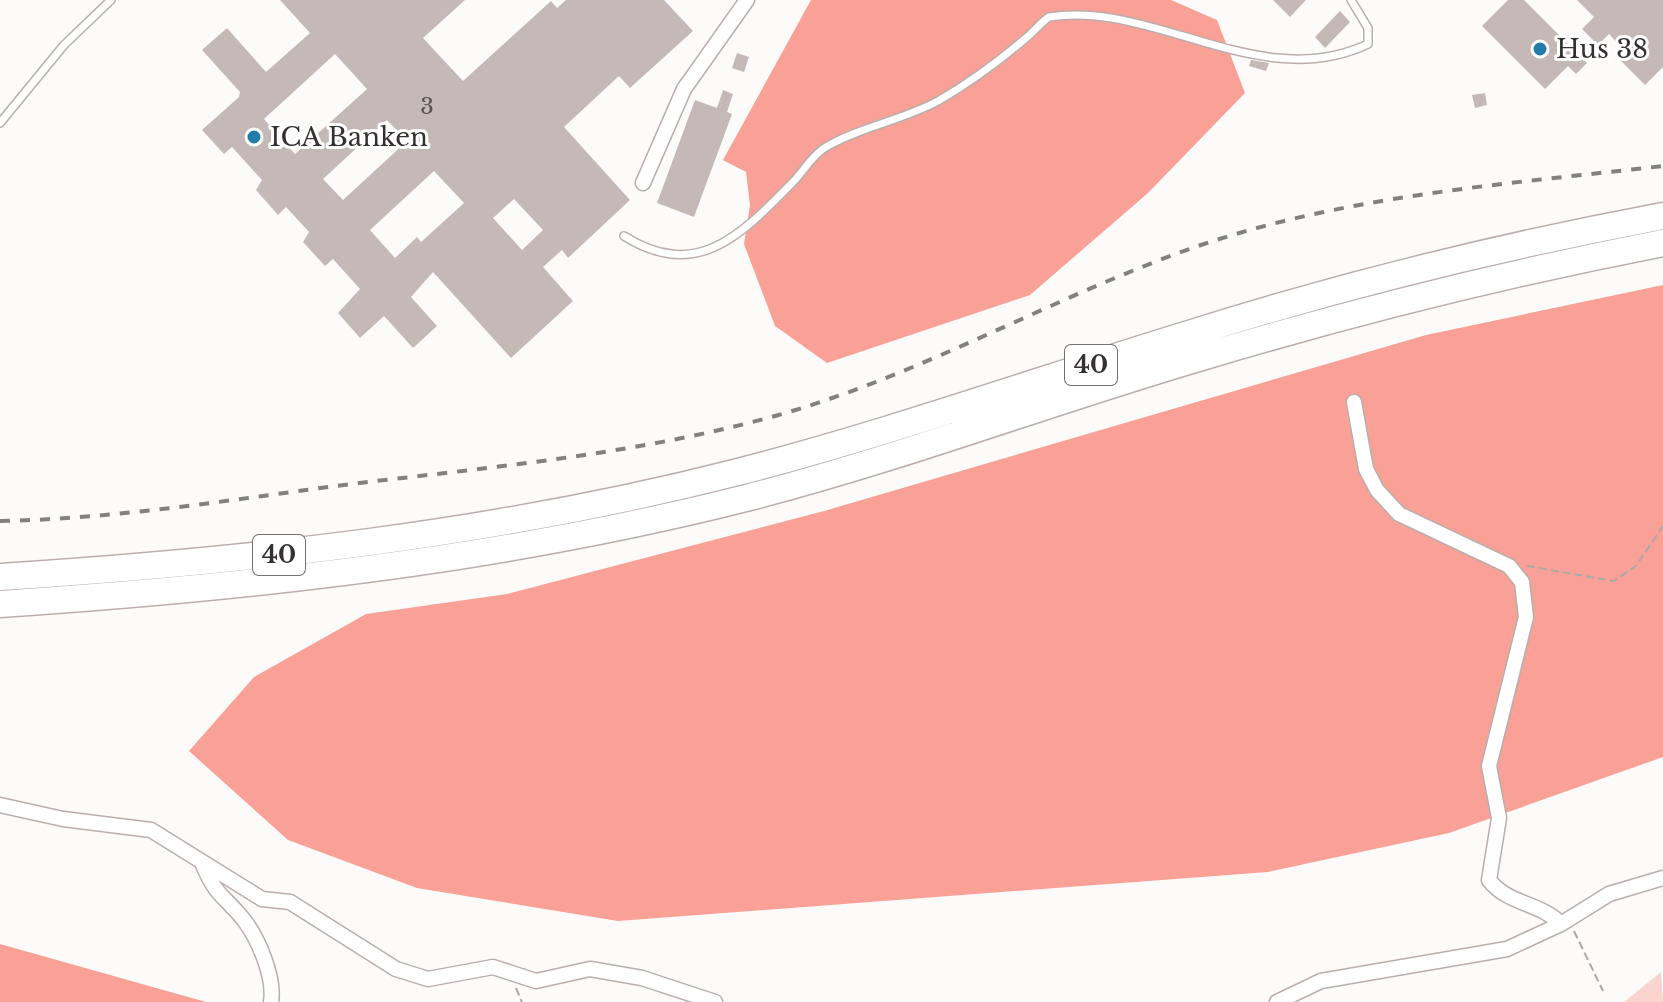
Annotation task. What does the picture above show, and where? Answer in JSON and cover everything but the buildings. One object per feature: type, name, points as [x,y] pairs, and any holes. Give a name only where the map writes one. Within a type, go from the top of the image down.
[{"type":"highway","name":"40","points":[[0,575],[36,575],[332,548],[422,536],[618,501],[869,436],[1191,333],[1354,286],[1492,251],[1663,216]]},
{"type":"highway","name":"40","points":[[0,604],[94,598],[416,565],[622,526],[876,462],[1201,357],[1363,312],[1498,277],[1663,243]]},
{"type":"highway","points":[[0,613],[94,598]]},
{"type":"street","points":[[643,183],[684,89],[747,0]]},
{"type":"street","points":[[1354,402],[1366,469],[1377,490],[1399,514],[1509,566],[1522,582],[1526,617],[1489,766],[1499,818],[1489,880],[1508,899],[1564,922]]},
{"type":"street","points":[[0,805],[63,819],[151,830],[262,899],[290,902],[396,969],[428,979],[493,967],[536,981],[590,969],[642,978],[715,1002]]},
{"type":"street","points":[[203,865],[214,892],[244,921],[274,986],[271,1002]]},
{"type":"street","points":[[1277,1002],[1321,981],[1507,949],[1564,922],[1609,894],[1663,878]]},
{"type":"street","points":[[244,921],[250,908],[262,899]]},
{"type":"lane","points":[[0,123],[64,45],[111,0]]},
{"type":"lane","points":[[1247,41],[1291,54],[1357,49],[1368,44],[1370,35],[1351,0]]},
{"type":"lane","points":[[624,236],[642,247],[675,257],[705,253],[759,214],[824,148],[937,102],[985,70],[1047,18],[1083,6]]},
{"type":"path","points":[[1515,573],[1526,566],[1614,581],[1636,566],[1663,526]]},
{"type":"path","points":[[1564,922],[1603,991]]},
{"type":"shaded area","points":[[811,0],[1171,0],[1217,20],[1245,93],[1148,193],[1030,295],[827,363],[775,326],[744,244],[750,205],[746,172],[723,160]]},
{"type":"shaded area","points":[[1663,285],[1663,757],[1449,833],[1268,872],[618,921],[417,888],[288,840],[189,751],[254,677],[366,614],[507,594],[824,511],[1426,335]]},
{"type":"shaded area","points":[[0,944],[206,1002],[0,1002]]},
{"type":"shaded area","points":[[1661,972],[1663,1002],[1624,1002]]},
{"type":"railway","points":[[0,521],[132,512],[511,465],[618,450],[723,429],[775,416],[883,379],[1145,266],[1255,229],[1370,203],[1428,194],[1663,166]]},
{"type":"place","name":"Hus 38","points":[[1540,49]]},
{"type":"place","name":"ICA Banken","points":[[254,137]]}]
